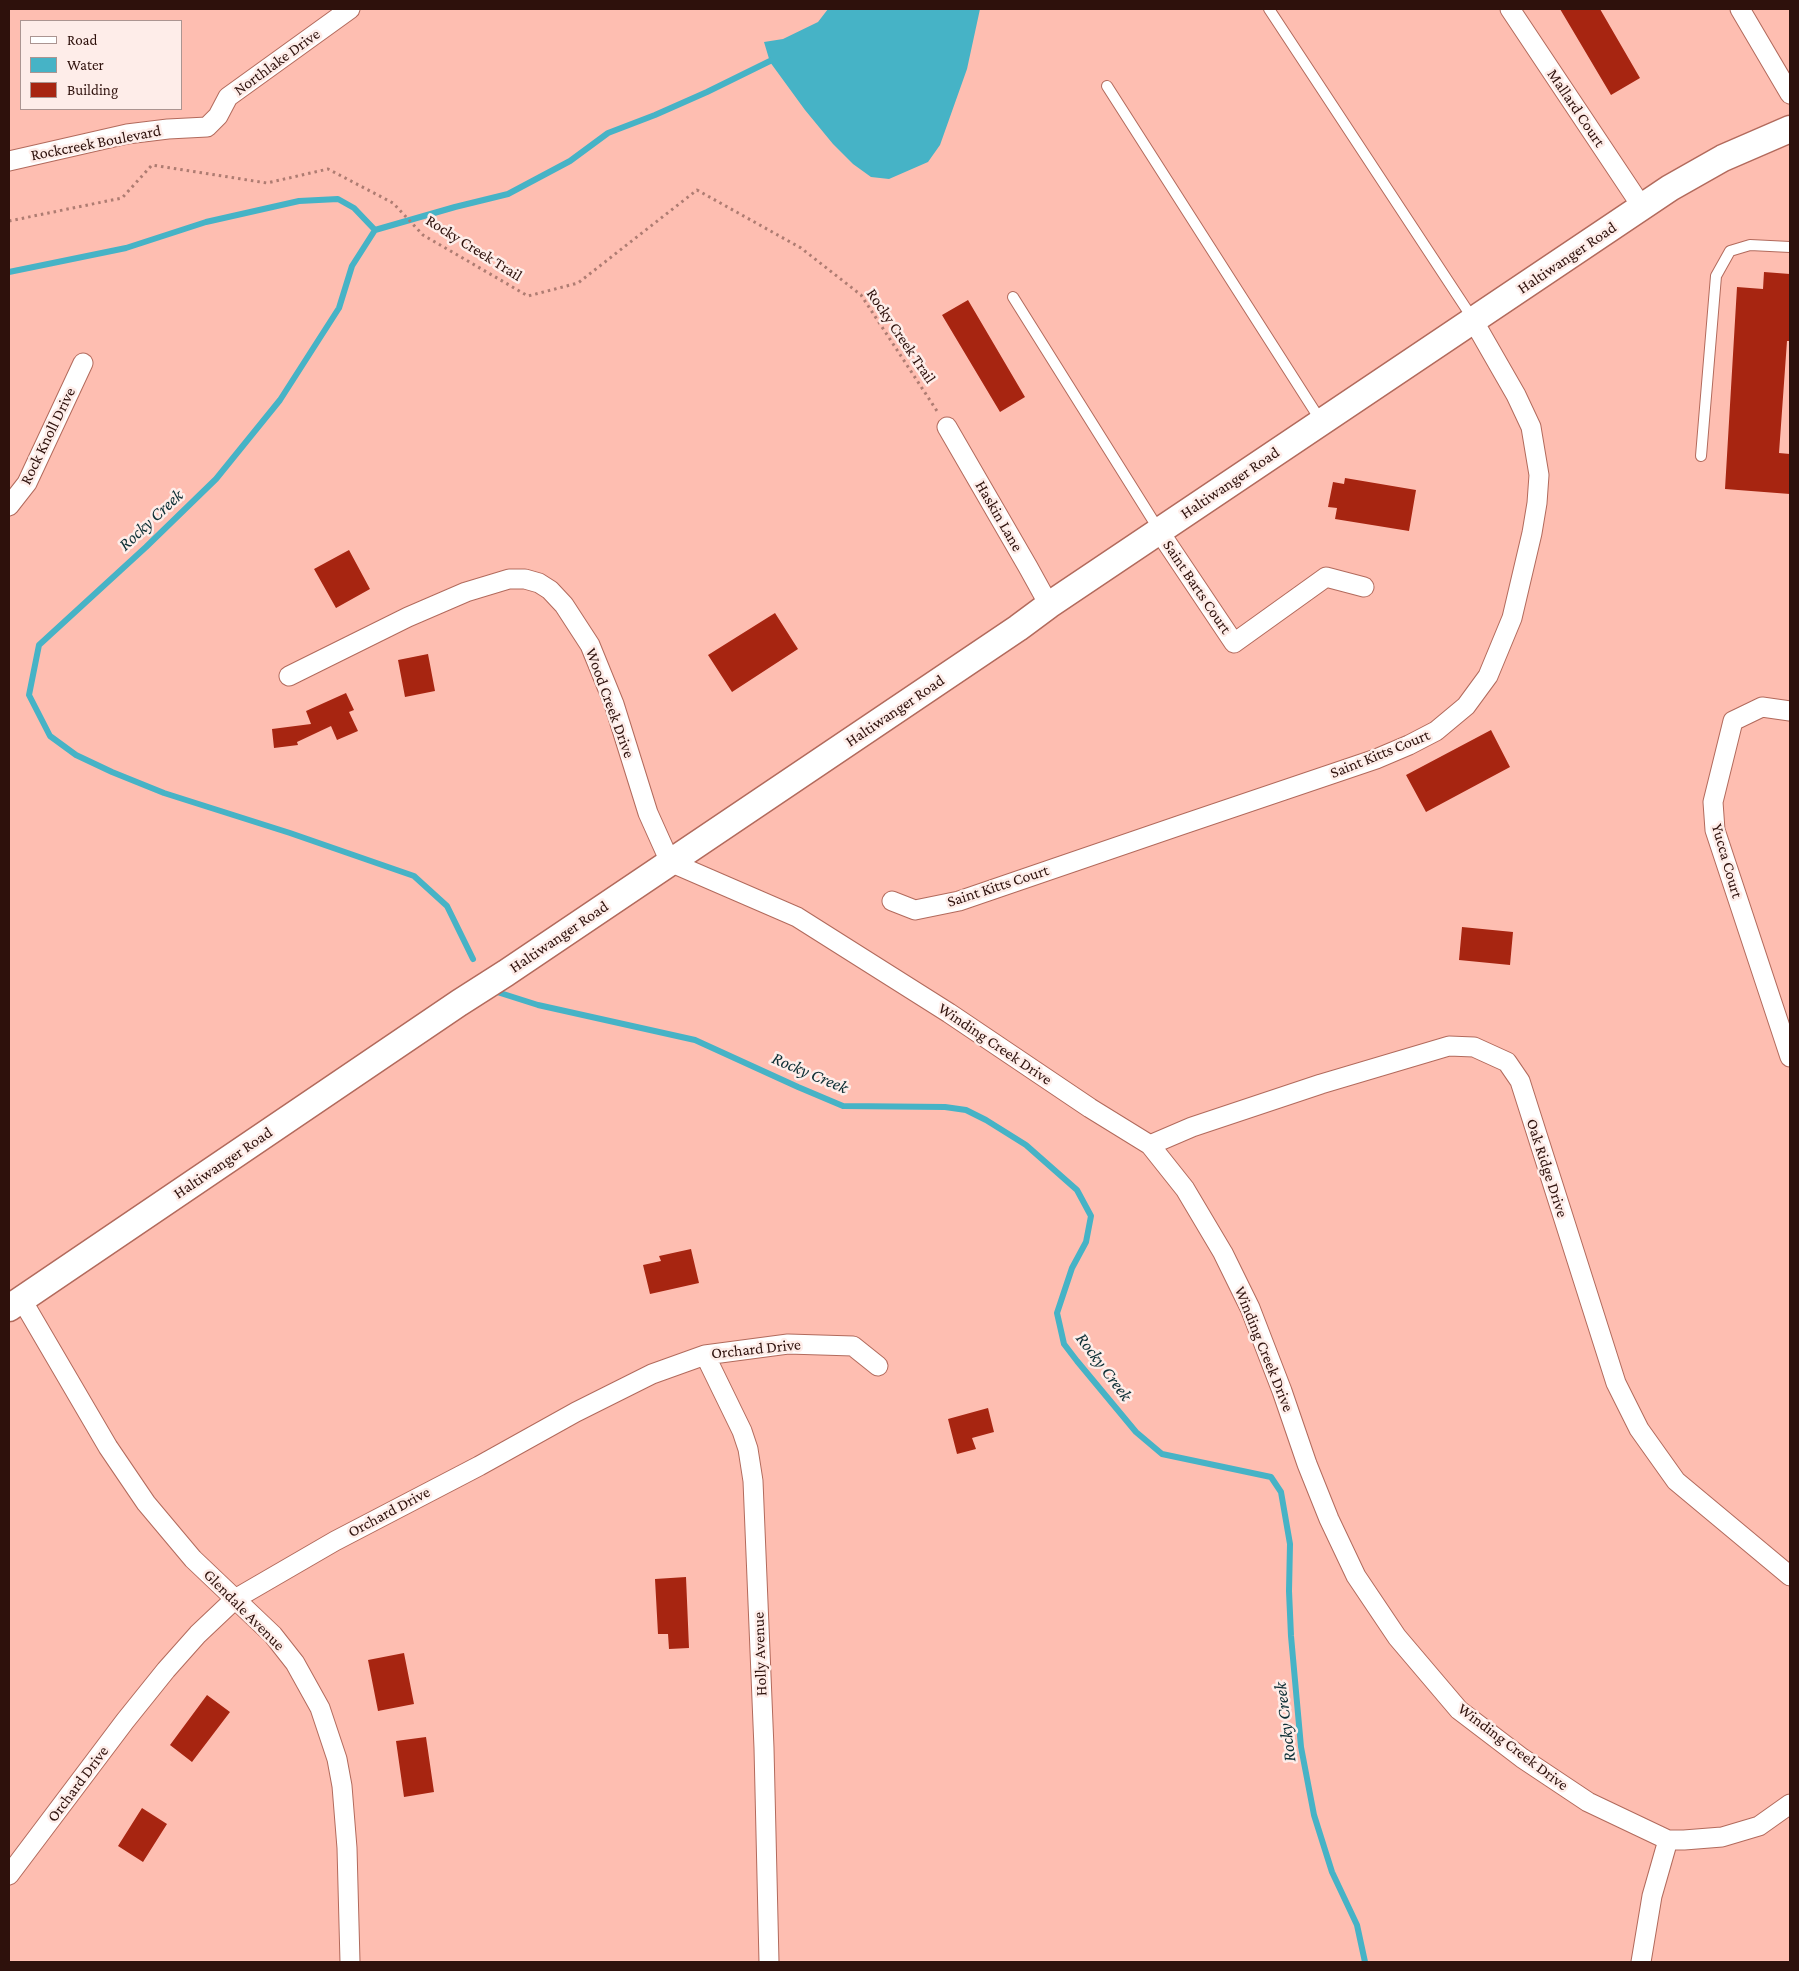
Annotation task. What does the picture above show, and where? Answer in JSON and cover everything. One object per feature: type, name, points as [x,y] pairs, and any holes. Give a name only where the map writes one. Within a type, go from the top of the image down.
[{"type":"street","name":"Northlake Drive","points":[[228,97],[350,9]]},
{"type":"street","name":"Mallard Court","points":[[1510,9],[1642,207]]},
{"type":"street","points":[[1740,9],[1790,94]]},
{"type":"street","name":"Rockcreek Boulevard","points":[[9,161],[127,134],[207,127],[218,116],[228,97]]},
{"type":"street","name":"Haltiwanger Road","points":[[15,1304],[459,1002],[506,973],[1018,628],[1048,605],[1670,188],[1723,158],[1790,128]]},
{"type":"street","name":"Saint Kitts Court","points":[[892,901],[915,910],[959,901],[1376,759],[1409,746],[1436,731],[1466,706],[1488,676],[1512,618],[1532,533],[1539,475],[1531,427],[1516,394],[1473,320]]},
{"type":"street","name":"Rock Knoll Drive","points":[[9,506],[27,483],[84,363]]},
{"type":"street","name":"Haskin Lane","points":[[947,427],[1048,605]]},
{"type":"street","name":"Saint Barts Court","points":[[1160,530],[1234,643],[1326,577],[1364,587]]},
{"type":"street","name":"Wood Creek Drive","points":[[289,676],[408,617],[492,583],[509,579],[525,579],[539,583],[550,590],[564,605],[590,645],[614,704],[648,813],[670,862]]},
{"type":"street","name":"Yucca Court","points":[[1790,711],[1762,707],[1734,720],[1713,802],[1715,830],[1790,1057]]},
{"type":"street","name":"Winding Creek Drive","points":[[670,862],[797,917],[950,1013],[1090,1108],[1150,1145],[1185,1188],[1223,1253],[1250,1308],[1329,1519],[1356,1576],[1397,1637],[1459,1710],[1522,1758],[1588,1802],[1668,1840],[1722,1837],[1759,1826],[1790,1804]]},
{"type":"street","name":"Oak Ridge Drive","points":[[1150,1145],[1210,1121],[1321,1084],[1449,1046],[1474,1047],[1506,1062],[1520,1081],[1616,1383],[1639,1429],[1676,1481],[1790,1576]]},
{"type":"street","name":"Glendale Avenue","points":[[15,1304],[146,1503],[192,1559],[273,1635],[295,1663],[320,1708],[329,1732],[342,1786],[350,1962]]},
{"type":"street","name":"Orchard Drive","points":[[9,1875],[125,1721],[160,1678],[198,1634],[235,1599],[335,1541],[479,1466],[576,1412],[652,1374],[705,1355],[788,1344],[852,1346],[878,1366]]},
{"type":"street","name":"Holly Avenue","points":[[705,1355],[742,1432],[748,1449],[753,1481],[764,1748],[769,1962]]},
{"type":"street","points":[[1641,1962],[1652,1896],[1668,1840]]},
{"type":"lane","points":[[1269,9],[1473,320]]},
{"type":"lane","points":[[1106,86],[1321,422]]},
{"type":"lane","points":[[1701,456],[1716,276],[1730,251],[1750,245],[1790,247]]},
{"type":"lane","points":[[1014,296],[1160,530]]},
{"type":"path","name":"Rocky Creek Trail","points":[[9,221],[122,198],[152,165],[267,183],[328,169],[393,204],[423,235],[528,296],[578,284],[697,190],[801,248],[861,295],[947,427]]},
{"type":"water","points":[[828,9],[980,9],[967,69],[940,145],[928,162],[889,179],[871,177],[853,164],[833,144],[770,62],[764,42],[783,39],[818,22]]},
{"type":"building","points":[[1560,9],[1600,9],[1640,78],[1611,95]]},
{"type":"building","points":[[1764,272],[1790,274],[1790,341],[1787,341],[1779,453],[1790,454],[1790,494],[1725,489],[1737,287],[1763,289]]},
{"type":"building","points":[[968,300],[1025,397],[1000,412],[942,315]]},
{"type":"building","points":[[1345,478],[1416,490],[1409,531],[1335,519],[1337,508],[1328,507],[1333,482],[1344,484]]},
{"type":"building","points":[[349,550],[370,589],[336,608],[314,569]]},
{"type":"building","points":[[775,613],[798,649],[732,692],[708,655]]},
{"type":"building","points":[[428,654],[435,691],[405,697],[398,660]]},
{"type":"building","points":[[346,693],[354,710],[349,712],[358,731],[337,740],[331,726],[297,742],[298,745],[274,748],[272,729],[311,724],[306,711]]},
{"type":"building","points":[[1491,730],[1510,767],[1426,812],[1406,775]]},
{"type":"building","points":[[1462,927],[1513,932],[1510,965],[1459,960]]},
{"type":"building","points":[[691,1249],[699,1283],[650,1294],[643,1265],[661,1261],[659,1256]]},
{"type":"building","points":[[988,1408],[994,1432],[972,1438],[976,1449],[957,1454],[948,1419]]},
{"type":"building","points":[[686,1577],[689,1648],[669,1649],[668,1634],[658,1634],[655,1579]]},
{"type":"building","points":[[404,1653],[414,1704],[378,1711],[368,1660]]},
{"type":"building","points":[[207,1695],[230,1712],[192,1762],[170,1745]]},
{"type":"building","points":[[426,1737],[434,1792],[404,1797],[396,1741]]},
{"type":"building","points":[[142,1808],[167,1824],[143,1862],[118,1846]]},
{"type":"waterway","points":[[375,230],[508,194],[570,161],[608,133],[707,92],[770,61]]},
{"type":"waterway","name":"Rocky Creek","points":[[9,272],[126,248],[206,222],[299,201],[338,199],[354,208],[375,230]]},
{"type":"waterway","name":"Rocky Creek","points":[[375,230],[352,266],[339,308],[280,400],[216,479],[146,547],[39,645],[29,695],[50,736],[76,755],[112,772],[164,793],[290,833],[414,876],[447,906],[473,959]]},
{"type":"waterway","name":"Rocky Creek","points":[[494,991],[538,1005],[695,1040],[843,1106],[945,1107],[966,1110],[1026,1145],[1077,1190],[1091,1216],[1086,1242],[1072,1268],[1057,1313],[1064,1344],[1136,1432],[1162,1454],[1271,1477],[1281,1492],[1290,1544],[1289,1591],[1291,1636],[1301,1747],[1314,1815],[1332,1872],[1357,1925],[1365,1962]]}]
